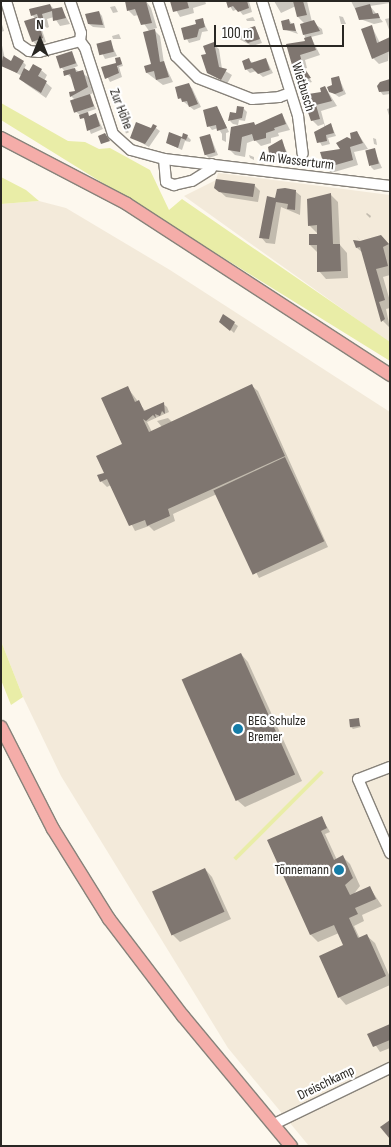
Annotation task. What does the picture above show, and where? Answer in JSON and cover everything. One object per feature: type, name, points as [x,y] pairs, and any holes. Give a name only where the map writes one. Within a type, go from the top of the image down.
[{"type":"main road","points":[[1,138],[127,204],[390,375]]},
{"type":"main road","points":[[1,727],[53,829],[109,919],[183,1016],[291,1146]]},
{"type":"street","points":[[6,1],[19,44],[28,51],[39,52],[80,41]]},
{"type":"street","name":"Zur Höhe","points":[[70,1],[81,33],[80,41],[85,48],[113,134],[131,150],[164,159],[201,163]]},
{"type":"street","points":[[158,1],[176,56],[198,78],[252,99],[279,97],[290,93]]},
{"type":"street","name":"Wietbusch","points":[[262,1],[298,116],[302,154]]},
{"type":"street","points":[[164,159],[166,182],[174,185],[192,182],[211,169],[212,164]]},
{"type":"street","name":"Am Wasserturm","points":[[201,163],[390,186]]},
{"type":"street","points":[[390,767],[358,780],[390,853]]},
{"type":"street","name":"Dreischkamp","points":[[274,1124],[390,1068]]},
{"type":"shaded area","points":[[218,173],[390,195],[390,343],[184,196],[216,180]]},
{"type":"shaded area","points":[[39,201],[66,208],[170,270],[390,412],[390,1146],[309,1146],[228,1048],[61,776],[23,697],[1,641],[1,204]]},
{"type":"green space","points":[[1,103],[68,141],[85,142],[99,149],[110,148],[150,170],[169,210],[182,199],[390,342],[390,361],[1,120]]},
{"type":"green space","points":[[1,177],[26,190],[39,201],[1,204]]},
{"type":"green space","points":[[1,641],[23,697],[11,705],[1,680]]},
{"type":"green space","points":[[321,770],[324,773],[236,861],[233,858]]},
{"type":"building","points":[[125,1],[146,1],[152,23],[141,25],[135,9],[127,11]]},
{"type":"building","points":[[170,1],[187,1],[189,8],[173,12]]},
{"type":"building","points":[[226,1],[247,1],[249,8],[238,12],[233,6],[228,8]]},
{"type":"building","points":[[293,1],[303,1],[307,15],[297,17]]},
{"type":"building","points":[[50,4],[52,9],[62,7],[66,18],[53,21],[52,11],[42,14],[44,21],[40,23],[37,14],[31,16],[29,9]]},
{"type":"building","points":[[370,4],[373,14],[378,13],[380,18],[359,20],[355,8]]},
{"type":"building","points":[[99,11],[103,25],[88,24],[85,14]]},
{"type":"building","points":[[37,17],[43,38],[32,42],[24,21]]},
{"type":"building","points":[[203,18],[205,27],[199,29],[197,37],[184,40],[181,28],[196,24],[195,20]]},
{"type":"building","points":[[289,19],[290,24],[294,23],[296,31],[283,30],[281,21]]},
{"type":"building","points":[[314,20],[320,31],[303,35],[300,24]]},
{"type":"building","points":[[372,25],[377,43],[390,37],[390,51],[372,59],[361,29]]},
{"type":"building","points":[[255,26],[260,39],[248,43],[241,37],[235,39],[232,29],[240,27],[241,31]]},
{"type":"building","points":[[155,29],[160,62],[164,61],[169,77],[156,80],[154,71],[146,73],[144,66],[151,64],[143,32]]},
{"type":"building","points":[[311,36],[316,50],[300,55],[302,62],[292,65],[286,44],[305,41],[304,38]]},
{"type":"building","points":[[111,40],[114,52],[99,55],[96,44]]},
{"type":"building","points":[[214,42],[219,67],[227,69],[221,80],[207,73],[201,55],[206,54],[203,46]]},
{"type":"building","points":[[72,51],[76,63],[60,69],[56,56]]},
{"type":"building","points":[[14,55],[24,61],[17,73],[1,66],[3,56],[11,61]]},
{"type":"building","points":[[120,57],[122,64],[117,66],[119,73],[105,79],[101,67],[116,63],[115,58]]},
{"type":"building","points":[[249,58],[251,63],[266,58],[270,70],[258,74],[252,68],[245,70],[242,61]]},
{"type":"building","points":[[33,64],[42,69],[38,76],[47,81],[41,93],[19,79],[24,68],[29,71]]},
{"type":"building","points":[[75,68],[76,72],[83,70],[88,87],[70,97],[69,92],[75,91],[70,74],[64,76],[63,71]]},
{"type":"building","points":[[305,69],[311,78],[299,81],[297,72]]},
{"type":"building","points":[[339,76],[343,91],[335,94],[329,92],[327,87],[332,85],[331,78]]},
{"type":"building","points":[[390,79],[390,91],[379,92],[377,86],[380,82]]},
{"type":"building","points":[[189,83],[198,104],[189,107],[187,101],[182,102],[181,98],[178,99],[175,87]]},
{"type":"building","points":[[325,86],[332,101],[316,105],[320,119],[311,121],[302,95],[321,92],[320,88]]},
{"type":"building","points":[[90,94],[94,106],[74,113],[70,100]]},
{"type":"building","points":[[217,106],[227,128],[217,131],[216,125],[207,127],[203,110]]},
{"type":"building","points":[[237,106],[244,107],[242,118],[228,121],[230,112],[236,113]]},
{"type":"building","points":[[88,112],[89,116],[96,113],[100,126],[87,131],[84,118],[80,119],[79,115]]},
{"type":"building","points":[[282,113],[286,124],[266,133],[266,138],[254,141],[252,134],[242,137],[240,152],[228,150],[231,127],[254,122],[255,125]]},
{"type":"building","points":[[136,122],[151,128],[153,124],[157,126],[145,144],[130,138]]},
{"type":"building","points":[[331,123],[334,133],[326,135],[327,141],[317,143],[314,132]]},
{"type":"building","points":[[357,131],[363,143],[350,147],[353,160],[325,168],[320,152],[340,149],[336,143],[347,137],[351,139],[350,133]]},
{"type":"building","points":[[169,132],[182,137],[183,133],[188,135],[186,140],[181,138],[178,148],[166,143]]},
{"type":"building","points":[[105,133],[110,141],[101,144],[98,136]]},
{"type":"building","points":[[210,134],[215,152],[205,155],[199,137]]},
{"type":"building","points":[[282,139],[286,152],[270,159],[268,147]]},
{"type":"building","points":[[375,148],[379,164],[369,166],[365,150]]},
{"type":"building","points":[[216,179],[255,184],[253,197],[219,192],[214,188]]},
{"type":"building","points":[[277,189],[296,190],[295,210],[287,209],[288,204],[276,202],[269,239],[259,238],[267,196],[275,198]]},
{"type":"building","points":[[331,193],[333,244],[340,244],[341,271],[317,272],[317,245],[309,245],[309,234],[317,234],[317,225],[308,226],[307,199]]},
{"type":"building","points":[[381,235],[389,244],[383,247],[388,266],[376,269],[385,300],[379,302],[385,319],[381,322],[360,247],[356,248],[353,240],[360,241]]},
{"type":"building","points":[[223,314],[235,322],[230,331],[219,322]]},
{"type":"building","points":[[252,384],[285,456],[168,509],[170,516],[147,526],[145,520],[129,526],[107,479],[100,482],[97,475],[104,473],[96,456],[122,444],[101,398],[128,386],[135,402],[139,400],[144,411],[164,402],[165,414],[162,411],[160,416],[155,414],[156,418],[153,415],[146,421],[143,419],[149,432]]},
{"type":"building","points":[[285,457],[324,541],[253,575],[213,490]]},
{"type":"building","points":[[241,653],[295,775],[236,801],[182,679]]},
{"type":"building","points":[[359,718],[360,726],[350,727],[349,719]]},
{"type":"building","points":[[322,816],[327,828],[321,831],[334,860],[343,855],[353,878],[345,885],[350,895],[370,886],[376,899],[355,908],[358,914],[349,918],[358,938],[367,934],[386,976],[338,998],[319,956],[343,945],[334,925],[310,935],[267,840]]},
{"type":"building","points":[[205,868],[225,912],[172,935],[152,892]]},
{"type":"building","points":[[390,1024],[390,1040],[373,1047],[367,1034]]},
{"type":"building","points":[[390,1120],[390,1139],[380,1127]]},
{"type":"place","name":"BEG Schulze Bremer","points":[[238,729]]},
{"type":"place","name":"Tönnemann","points":[[339,870]]}]
